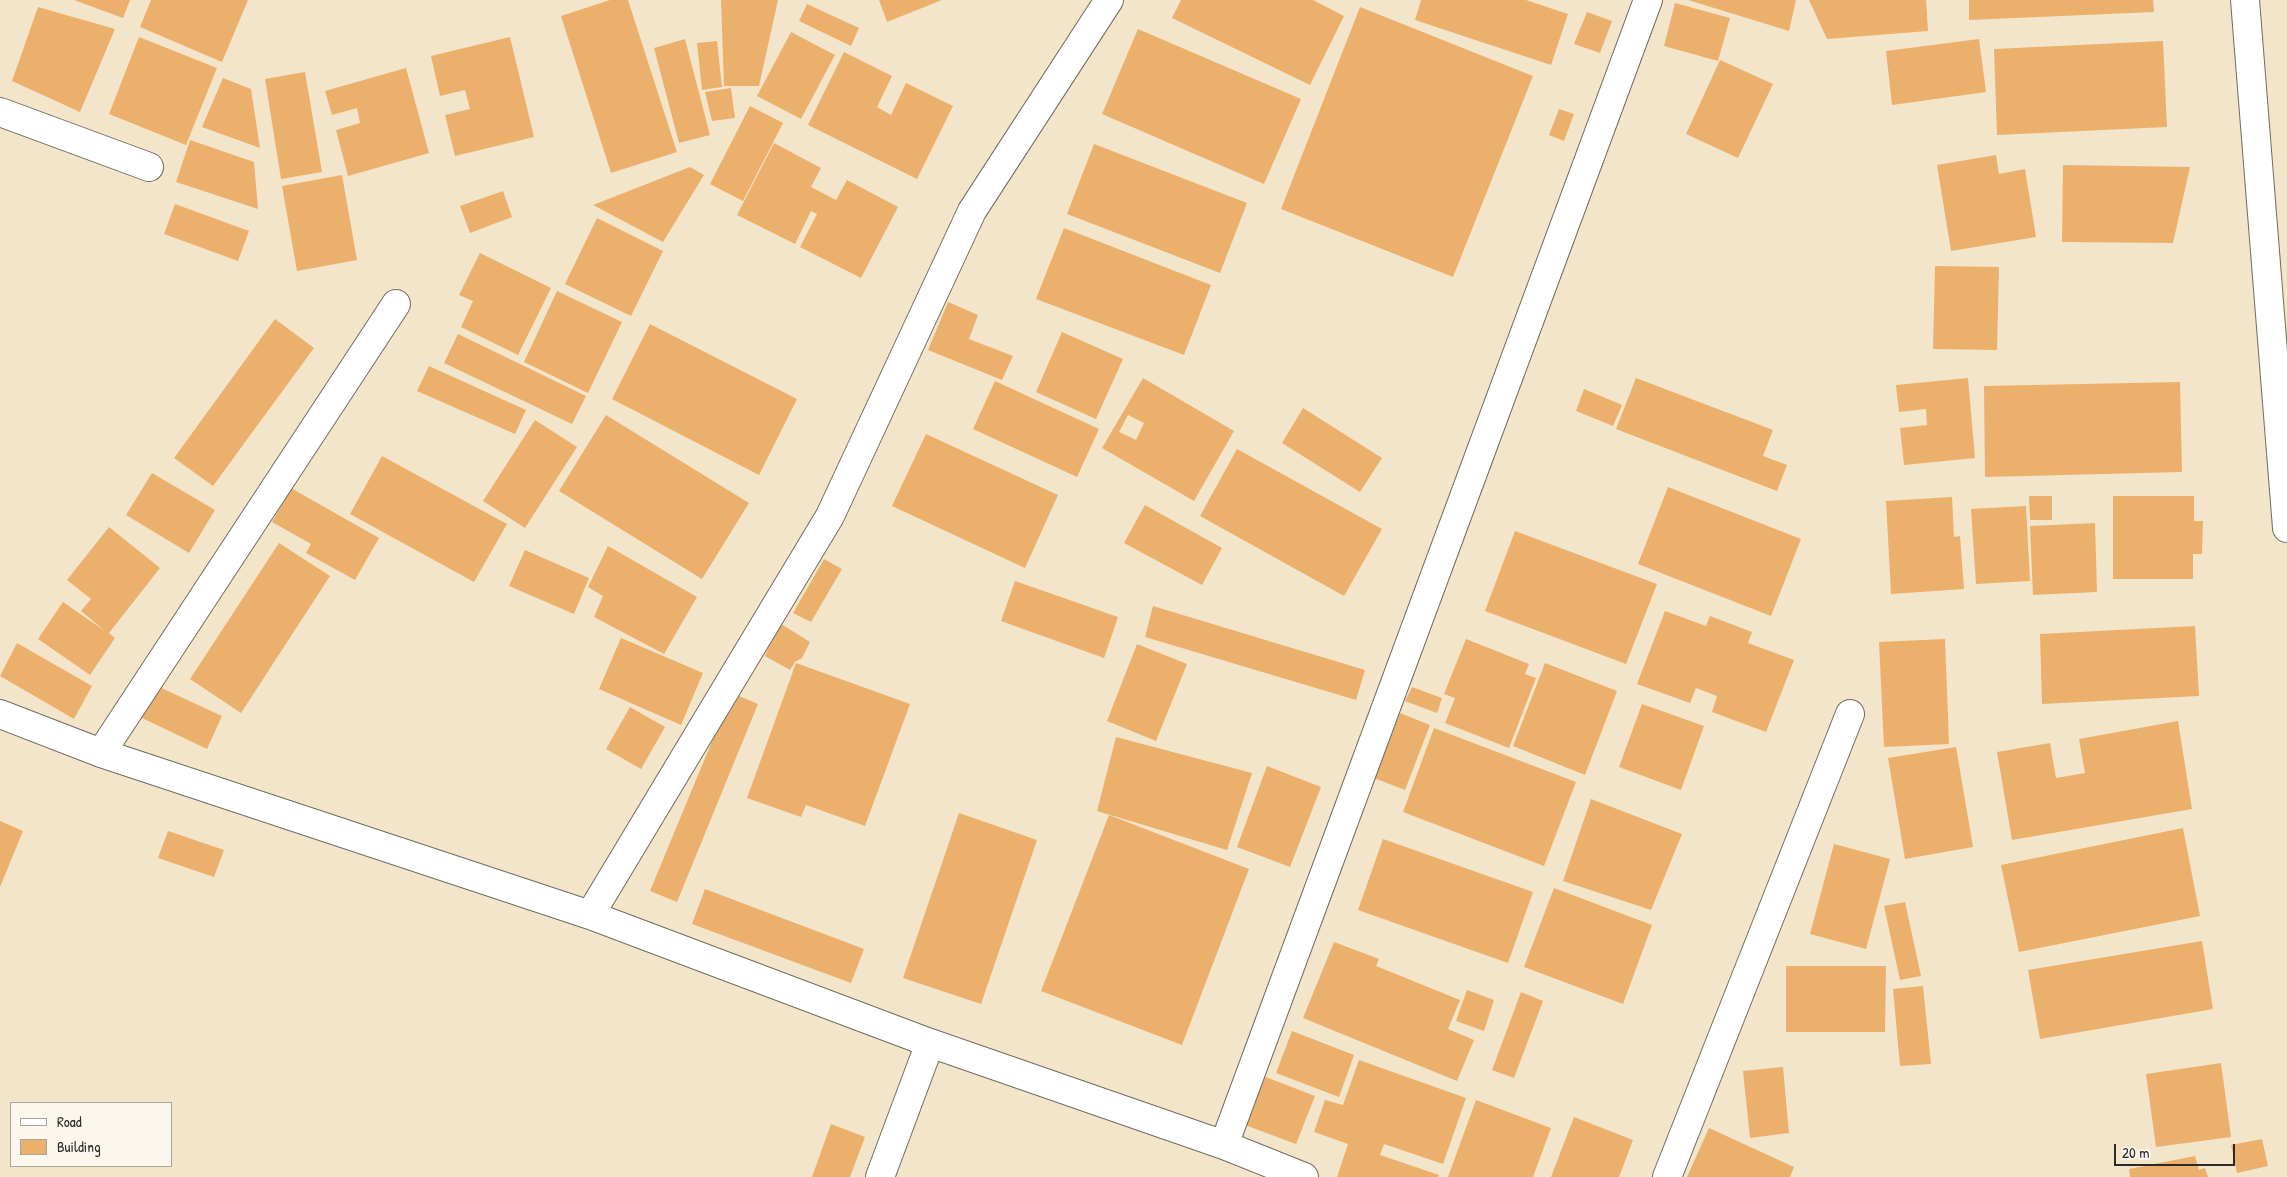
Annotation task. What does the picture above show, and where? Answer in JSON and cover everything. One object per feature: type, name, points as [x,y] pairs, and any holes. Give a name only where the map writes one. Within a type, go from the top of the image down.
[{"type":"street","points":[[590,915],[830,516],[972,211],[1109,0]]},
{"type":"street","points":[[1224,1145],[1648,0]]},
{"type":"street","points":[[2245,0],[2287,528]]},
{"type":"street","points":[[0,112],[149,167]]},
{"type":"street","points":[[101,753],[396,304]]},
{"type":"street","points":[[0,714],[101,753],[590,915],[930,1043],[1224,1145],[1304,1177]]},
{"type":"street","points":[[1667,1177],[1850,714]]},
{"type":"street","points":[[880,1177],[930,1043]]},
{"type":"building","points":[[74,0],[130,0],[123,18]]},
{"type":"building","points":[[151,0],[248,0],[222,62],[140,27]]},
{"type":"building","points":[[610,0],[628,0],[677,152],[611,173],[561,16]]},
{"type":"building","points":[[721,0],[778,0],[759,86],[724,86]]},
{"type":"building","points":[[879,0],[942,0],[887,22]]},
{"type":"building","points":[[1181,0],[1313,0],[1344,16],[1310,85],[1172,18]]},
{"type":"building","points":[[1421,0],[1526,0],[1568,14],[1551,65],[1415,20]]},
{"type":"building","points":[[1688,0],[1796,0],[1789,31]]},
{"type":"building","points":[[1809,0],[1926,0],[1928,31],[1827,39]]},
{"type":"building","points":[[1969,0],[2153,0],[2154,12],[1969,20]]},
{"type":"building","points":[[1675,3],[1730,18],[1718,61],[1664,46]]},
{"type":"building","points":[[807,4],[859,28],[851,46],[799,21]]},
{"type":"building","points":[[38,7],[115,29],[80,112],[12,81]]},
{"type":"building","points":[[1360,7],[1533,76],[1453,277],[1281,209]]},
{"type":"building","points":[[1587,12],[1612,21],[1600,53],[1574,44]]},
{"type":"building","points":[[1138,29],[1301,99],[1264,184],[1102,114]]},
{"type":"building","points":[[791,32],[835,55],[801,119],[757,96]]},
{"type":"building","points":[[139,37],[217,68],[186,145],[109,114]]},
{"type":"building","points":[[510,37],[534,137],[455,156],[445,115],[470,109],[465,90],[440,96],[431,56]]},
{"type":"building","points":[[685,39],[710,135],[679,143],[654,48]]},
{"type":"building","points":[[1979,39],[1986,92],[1892,105],[1886,51]]},
{"type":"building","points":[[717,41],[722,87],[702,90],[697,43]]},
{"type":"building","points":[[2163,41],[2167,127],[1997,135],[1994,49]]},
{"type":"building","points":[[844,52],[892,76],[877,107],[891,115],[906,83],[953,106],[917,179],[808,125]]},
{"type":"building","points":[[1720,60],[1773,84],[1738,158],[1686,134]]},
{"type":"building","points":[[406,68],[429,153],[348,176],[336,130],[360,123],[357,108],[332,115],[325,91]]},
{"type":"building","points":[[305,72],[322,172],[281,179],[265,79]]},
{"type":"building","points":[[223,78],[251,89],[260,148],[202,127]]},
{"type":"building","points":[[731,88],[735,118],[712,121],[705,92]]},
{"type":"building","points":[[750,106],[783,123],[743,201],[710,184]]},
{"type":"building","points":[[1559,109],[1574,114],[1564,141],[1549,135]]},
{"type":"building","points":[[190,140],[254,162],[258,209],[176,182]]},
{"type":"building","points":[[774,143],[821,168],[811,187],[836,200],[847,180],[898,207],[861,278],[800,247],[817,214],[811,211],[795,244],[737,215]]},
{"type":"building","points":[[1094,144],[1247,203],[1220,273],[1067,214]]},
{"type":"building","points":[[1996,155],[1999,174],[2025,169],[2036,237],[1951,251],[1937,165]]},
{"type":"building","points":[[2063,165],[2190,167],[2173,243],[2062,242]]},
{"type":"building","points":[[690,167],[704,175],[663,242],[593,205]]},
{"type":"building","points":[[342,175],[357,260],[297,271],[282,186]]},
{"type":"building","points":[[503,191],[512,217],[470,233],[460,206]]},
{"type":"building","points":[[175,204],[249,231],[238,261],[164,234]]},
{"type":"building","points":[[597,218],[663,251],[631,316],[565,284]]},
{"type":"building","points":[[1064,228],[1211,285],[1184,355],[1036,299]]},
{"type":"building","points":[[480,253],[551,288],[518,355],[461,327],[473,301],[459,295]]},
{"type":"building","points":[[1935,266],[1999,267],[1997,350],[1933,349]]},
{"type":"building","points":[[557,291],[622,322],[588,393],[524,362]]},
{"type":"building","points":[[948,302],[978,315],[969,339],[1013,356],[1002,380],[928,350]]},
{"type":"building","points":[[275,319],[314,348],[213,486],[174,458]]},
{"type":"building","points":[[650,324],[797,399],[759,475],[612,399]]},
{"type":"building","points":[[1062,332],[1123,359],[1096,419],[1036,392]]},
{"type":"building","points":[[458,334],[586,396],[572,424],[444,363]]},
{"type":"building","points":[[429,366],[526,410],[515,434],[417,391]]},
{"type":"building","points":[[1143,378],[1234,431],[1194,501],[1102,448]],"holes":[[[1128,415],[1144,423],[1136,440],[1119,432]]]},
{"type":"building","points":[[1636,378],[1773,430],[1763,456],[1787,465],[1777,491],[1616,429]]},
{"type":"building","points":[[1968,378],[1975,458],[1904,465],[1900,428],[1927,425],[1926,409],[1899,412],[1896,385]]},
{"type":"building","points":[[995,381],[1099,429],[1077,477],[973,429]]},
{"type":"building","points":[[2180,382],[2182,472],[1985,477],[1984,386]]},
{"type":"building","points":[[1584,389],[1622,405],[1613,426],[1576,411]]},
{"type":"building","points":[[1303,408],[1382,458],[1360,492],[1282,443]]},
{"type":"building","points":[[606,415],[749,503],[702,579],[559,491]]},
{"type":"building","points":[[535,420],[577,447],[525,528],[483,501]]},
{"type":"building","points":[[926,434],[1058,495],[1025,568],[892,506]]},
{"type":"building","points":[[1237,449],[1382,529],[1344,596],[1200,516]]},
{"type":"building","points":[[382,456],[507,524],[474,582],[350,514]]},
{"type":"building","points":[[152,473],[215,510],[189,553],[126,515]]},
{"type":"building","points":[[1668,487],[1801,539],[1771,616],[1638,564]]},
{"type":"building","points":[[291,488],[379,538],[355,580],[306,553],[311,544],[272,522]]},
{"type":"building","points":[[2029,496],[2052,496],[2052,520],[2030,520]]},
{"type":"building","points":[[2113,496],[2194,496],[2194,521],[2203,521],[2202,554],[2193,554],[2193,579],[2113,579]]},
{"type":"building","points":[[1952,497],[1954,537],[1960,536],[1964,589],[1891,594],[1886,501]]},
{"type":"building","points":[[1145,505],[1222,548],[1202,585],[1124,543]]},
{"type":"building","points":[[2026,506],[2030,581],[1976,584],[1971,509]]},
{"type":"building","points":[[2095,523],[2097,592],[2033,595],[2030,526]]},
{"type":"building","points":[[109,527],[160,568],[109,633],[115,638],[90,675],[38,639],[63,602],[105,631],[81,611],[91,599],[67,580]]},
{"type":"building","points":[[1515,531],[1657,584],[1626,664],[1485,611]]},
{"type":"building","points":[[279,543],[330,576],[241,713],[190,679]]},
{"type":"building","points":[[608,546],[697,597],[664,654],[594,617],[603,596],[588,587]]},
{"type":"building","points":[[525,550],[589,578],[574,614],[509,586]]},
{"type":"building","points":[[824,559],[842,569],[811,622],[793,613]]},
{"type":"building","points":[[1015,581],[1118,617],[1104,658],[1001,621]]},
{"type":"building","points":[[1153,606],[1365,670],[1356,700],[1145,637]]},
{"type":"building","points":[[1665,611],[1706,626],[1710,616],[1752,632],[1748,643],[1794,660],[1766,732],[1712,712],[1717,696],[1696,688],[1690,703],[1637,684]]},
{"type":"building","points":[[778,622],[810,642],[802,658],[795,662],[790,670],[765,656]]},
{"type":"building","points":[[2195,626],[2199,696],[2042,704],[2040,634]]},
{"type":"building","points":[[621,638],[703,673],[681,725],[599,689]]},
{"type":"building","points":[[1466,639],[1529,664],[1525,674],[1536,678],[1509,748],[1445,723],[1455,698],[1444,694]]},
{"type":"building","points":[[1945,639],[1949,744],[1884,747],[1879,642]]},
{"type":"building","points":[[17,643],[92,686],[74,719],[0,676]]},
{"type":"building","points":[[1137,644],[1187,664],[1156,741],[1107,721]]},
{"type":"building","points":[[796,663],[910,704],[865,826],[806,805],[801,817],[747,798]]},
{"type":"building","points":[[1545,663],[1617,691],[1585,775],[1513,746]]},
{"type":"building","points":[[157,686],[222,716],[207,749],[142,718]]},
{"type":"building","points":[[1412,687],[1442,698],[1437,713],[1405,701]]},
{"type":"building","points":[[732,693],[758,704],[677,902],[650,891]]},
{"type":"building","points":[[1642,704],[1704,726],[1681,790],[1619,767]]},
{"type":"building","points":[[630,707],[665,727],[641,769],[606,749]]},
{"type":"building","points":[[1400,713],[1430,725],[1405,790],[1374,778]]},
{"type":"building","points":[[2178,721],[2192,809],[2012,840],[1997,752],[2050,743],[2056,778],[2085,773],[2079,739]]},
{"type":"building","points":[[1434,728],[1576,782],[1544,866],[1403,812]]},
{"type":"building","points":[[1116,737],[1252,773],[1227,850],[1097,811]]},
{"type":"building","points":[[1956,747],[1973,847],[1905,859],[1888,758]]},
{"type":"building","points":[[1267,766],[1321,787],[1290,867],[1237,847]]},
{"type":"building","points":[[1591,799],[1682,834],[1651,910],[1563,881]]},
{"type":"building","points":[[959,813],[1037,840],[981,1004],[903,978]]},
{"type":"building","points":[[1109,815],[1249,869],[1182,1045],[1041,991]]},
{"type":"building","points":[[0,821],[23,831],[0,887]]},
{"type":"building","points":[[2183,828],[2200,916],[2019,952],[2001,865]]},
{"type":"building","points":[[168,831],[224,850],[214,877],[158,858]]},
{"type":"building","points":[[1383,839],[1533,892],[1508,963],[1358,910]]},
{"type":"building","points":[[1834,844],[1890,859],[1866,949],[1810,934]]},
{"type":"building","points":[[1554,888],[1652,925],[1623,1004],[1524,967]]},
{"type":"building","points":[[705,889],[864,949],[851,983],[692,924]]},
{"type":"building","points":[[1905,902],[1921,976],[1900,980],[1884,906]]},
{"type":"building","points":[[2202,941],[2213,1009],[2040,1039],[2028,970]]},
{"type":"building","points":[[1334,942],[1379,959],[1376,966],[1460,1000],[1448,1029],[1474,1040],[1457,1081],[1303,1018]]},
{"type":"building","points":[[1786,966],[1886,966],[1885,1032],[1786,1032]]},
{"type":"building","points":[[1923,986],[1931,1064],[1900,1066],[1893,989]]},
{"type":"building","points":[[1467,990],[1494,1000],[1484,1031],[1456,1021]]},
{"type":"building","points":[[1521,992],[1543,1001],[1514,1078],[1492,1070]]},
{"type":"building","points":[[1292,1031],[1354,1055],[1339,1097],[1276,1073]]},
{"type":"building","points":[[1359,1060],[1466,1098],[1443,1164],[1384,1144],[1380,1155],[1439,1175],[1438,1177],[1337,1177],[1348,1144],[1314,1132],[1325,1100],[1343,1105]]},
{"type":"building","points":[[2221,1063],[2231,1137],[2156,1147],[2146,1074]]},
{"type":"building","points":[[1783,1067],[1789,1133],[1750,1138],[1743,1071]]},
{"type":"building","points":[[1263,1076],[1315,1096],[1296,1144],[1245,1125]]},
{"type":"building","points":[[1476,1100],[1551,1128],[1533,1177],[1448,1177]]},
{"type":"building","points":[[1574,1117],[1633,1140],[1619,1177],[1551,1177]]},
{"type":"building","points":[[831,1124],[865,1137],[850,1177],[812,1177]]},
{"type":"building","points":[[1709,1128],[1794,1167],[1790,1177],[1687,1177]]},
{"type":"building","points":[[2262,1139],[2268,1166],[2237,1173],[2231,1145]]},
{"type":"building","points":[[2195,1156],[2199,1170],[2205,1168],[2208,1177],[2130,1177],[2129,1169]]}]
